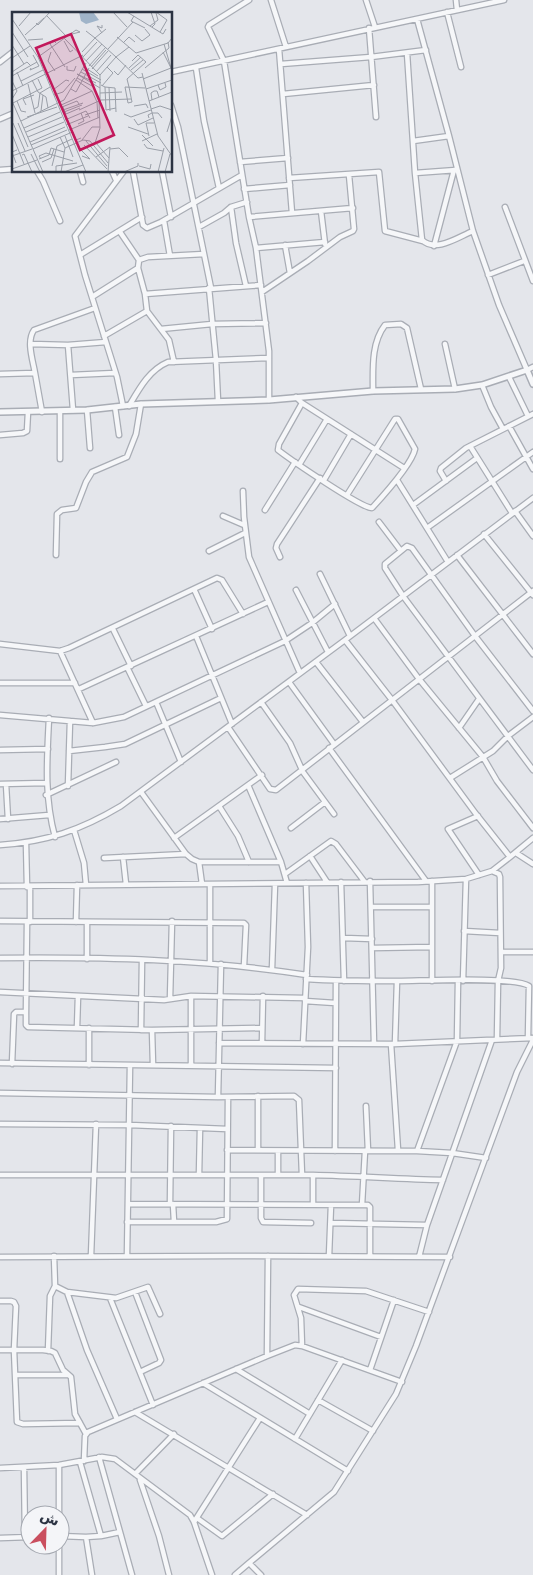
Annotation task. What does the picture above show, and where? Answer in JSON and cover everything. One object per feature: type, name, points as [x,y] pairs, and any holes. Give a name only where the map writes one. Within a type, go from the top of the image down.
[{"type":"street","points":[[235,0],[238,6]]},
{"type":"street","points":[[249,0],[208,26],[224,61],[244,189],[256,248],[269,358],[269,400]]},
{"type":"street","points":[[270,0],[286,47]]},
{"type":"street","points":[[366,0],[372,28],[371,57],[376,117]]},
{"type":"street","points":[[456,0],[458,10]]},
{"type":"street","points":[[172,71],[196,68],[504,0]]},
{"type":"street","points":[[447,12],[462,67]]},
{"type":"street","points":[[417,19],[473,231],[499,305],[533,384]]},
{"type":"street","points":[[279,49],[292,213]]},
{"type":"street","points":[[281,64],[371,57],[426,50]]},
{"type":"street","points":[[0,62],[12,53]]},
{"type":"street","points":[[407,53],[415,173],[421,237],[423,241]]},
{"type":"street","points":[[196,68],[204,121],[219,188]]},
{"type":"street","points":[[283,94],[374,86]]},
{"type":"street","points":[[172,108],[195,202],[210,288],[218,401]]},
{"type":"street","points":[[0,119],[12,114]]},
{"type":"street","points":[[172,131],[178,128]]},
{"type":"street","points":[[413,141],[449,136]]},
{"type":"street","points":[[240,162],[288,158]]},
{"type":"street","points":[[415,173],[456,170]]},
{"type":"street","points":[[434,246],[456,170]]},
{"type":"street","points":[[38,172],[43,180],[60,221]]},
{"type":"street","points":[[80,172],[83,182]]},
{"type":"street","points":[[112,172],[116,180]]},
{"type":"street","points":[[123,172],[76,234],[95,308],[126,406]]},
{"type":"street","points":[[133,172],[143,225],[147,228],[164,221],[242,176]]},
{"type":"street","points":[[162,172],[171,217]]},
{"type":"street","points":[[289,178],[379,172],[385,231],[423,241],[434,246],[473,231]]},
{"type":"street","points":[[262,292],[340,237],[354,230],[349,175]]},
{"type":"street","points":[[244,189],[290,185]]},
{"type":"street","points":[[199,227],[231,207],[247,202]]},
{"type":"street","points":[[231,207],[236,243],[246,286]]},
{"type":"street","points":[[505,207],[533,281]]},
{"type":"street","points":[[249,217],[353,208]]},
{"type":"street","points":[[321,211],[325,249]]},
{"type":"street","points":[[80,255],[142,218]]},
{"type":"street","points":[[164,221],[170,256]]},
{"type":"street","points":[[120,232],[138,260],[147,311],[169,340],[174,362]]},
{"type":"street","points":[[256,248],[325,242]]},
{"type":"street","points":[[285,245],[290,273]]},
{"type":"street","points":[[138,260],[148,257],[204,254]]},
{"type":"street","points":[[488,276],[524,261]]},
{"type":"street","points":[[92,297],[138,268]]},
{"type":"street","points":[[145,294],[261,285]]},
{"type":"street","points":[[42,412],[31,334],[39,327],[95,308]]},
{"type":"street","points":[[104,336],[147,311]]},
{"type":"street","points":[[161,329],[212,324],[266,323]]},
{"type":"street","points":[[372,391],[373,359],[379,336],[384,325],[401,324],[407,328],[421,390]]},
{"type":"street","points":[[31,344],[68,345],[106,342]]},
{"type":"street","points":[[444,344],[455,389]]},
{"type":"street","points":[[68,345],[73,410]]},
{"type":"street","points":[[126,406],[144,381],[162,365],[174,362],[269,358]]},
{"type":"street","points":[[0,412],[87,410],[141,404],[269,400],[372,391],[455,389],[482,385],[533,367]]},
{"type":"street","points":[[0,374],[35,373]]},
{"type":"street","points":[[70,375],[115,373]]},
{"type":"street","points":[[446,481],[440,471],[442,466],[470,446],[531,415],[509,377]]},
{"type":"street","points":[[482,385],[503,429]]},
{"type":"street","points":[[296,397],[302,403],[404,468]]},
{"type":"street","points":[[302,403],[278,448],[279,451],[347,495],[367,507],[372,508],[397,480],[414,454],[415,449],[397,419],[393,420],[347,495]]},
{"type":"street","points":[[56,555],[57,514],[62,510],[76,508],[92,472],[127,457],[136,434],[141,404]]},
{"type":"street","points":[[115,407],[119,435]]},
{"type":"street","points":[[87,410],[90,448]]},
{"type":"street","points":[[60,411],[60,459]]},
{"type":"street","points":[[0,435],[27,431],[28,412]]},
{"type":"street","points":[[265,510],[328,419]]},
{"type":"street","points":[[509,426],[533,469]]},
{"type":"street","points":[[280,557],[276,548],[277,544],[351,434]]},
{"type":"street","points":[[470,446],[513,512],[533,536]]},
{"type":"street","points":[[427,528],[491,480],[533,452]]},
{"type":"street","points":[[413,505],[477,458]]},
{"type":"street","points":[[397,480],[448,562]]},
{"type":"street","points":[[242,491],[244,525],[250,562],[300,673]]},
{"type":"street","points":[[0,845],[26,843],[74,830],[113,810],[141,792],[533,498]]},
{"type":"street","points":[[223,516],[244,525]]},
{"type":"street","points":[[379,522],[400,551]]},
{"type":"street","points":[[209,551],[245,532]]},
{"type":"street","points":[[228,727],[270,789],[275,791],[502,614],[532,593],[484,534]]},
{"type":"street","points":[[533,711],[474,636],[412,548],[407,546],[388,560],[385,566],[403,596],[533,770]]},
{"type":"street","points":[[457,555],[533,654]]},
{"type":"street","points":[[320,574],[350,636]]},
{"type":"street","points":[[0,644],[60,651],[113,629],[215,579],[219,579],[243,614]]},
{"type":"street","points":[[194,589],[212,629]]},
{"type":"street","points":[[296,590],[328,652]]},
{"type":"street","points":[[79,689],[268,602]]},
{"type":"street","points":[[0,715],[93,723],[119,718],[285,641],[312,623],[335,604]]},
{"type":"street","points":[[374,618],[419,679],[483,757],[502,787],[533,828]]},
{"type":"street","points":[[113,629],[146,706]]},
{"type":"street","points":[[196,636],[232,724]]},
{"type":"street","points":[[345,640],[510,857]]},
{"type":"street","points":[[60,651],[93,723]]},
{"type":"street","points":[[316,662],[363,722]]},
{"type":"street","points":[[289,682],[334,744]]},
{"type":"street","points":[[0,683],[74,683]]},
{"type":"street","points":[[69,751],[119,746],[221,698]]},
{"type":"street","points":[[459,728],[479,699]]},
{"type":"street","points":[[156,702],[181,762]]},
{"type":"street","points":[[261,702],[292,746],[302,769],[334,814]]},
{"type":"street","points":[[450,778],[493,751],[508,736],[533,717]]},
{"type":"street","points":[[49,718],[46,795],[55,836]]},
{"type":"street","points":[[68,786],[70,721]]},
{"type":"street","points":[[329,748],[429,881],[432,907],[432,981]]},
{"type":"street","points":[[0,750],[48,749]]},
{"type":"street","points":[[529,764],[533,759]]},
{"type":"street","points":[[46,795],[116,762]]},
{"type":"street","points":[[174,838],[262,775]]},
{"type":"street","points":[[0,784],[46,783]]},
{"type":"street","points":[[6,784],[8,819]]},
{"type":"street","points":[[248,785],[281,862],[287,883]]},
{"type":"street","points":[[141,792],[186,854],[192,859],[199,862],[281,862]]},
{"type":"street","points":[[291,828],[325,802]]},
{"type":"street","points":[[219,806],[238,836],[249,862]]},
{"type":"street","points":[[0,819],[49,815]]},
{"type":"street","points":[[478,816],[448,829],[479,874]]},
{"type":"street","points":[[74,830],[84,863],[86,885]]},
{"type":"street","points":[[0,886],[210,885],[466,879],[492,871],[533,838]]},
{"type":"street","points":[[285,874],[328,843],[333,842],[364,881]]},
{"type":"street","points":[[26,843],[29,887],[26,958],[26,1025],[28,1027],[141,1030],[262,1028]]},
{"type":"street","points":[[516,853],[533,864]]},
{"type":"street","points":[[104,858],[186,854]]},
{"type":"street","points":[[310,856],[327,882]]},
{"type":"street","points":[[123,857],[126,884]]},
{"type":"street","points":[[199,862],[202,884]]},
{"type":"street","points":[[419,1257],[427,1225],[452,1153],[495,1039],[498,980],[501,968],[500,877],[498,873],[492,871]]},
{"type":"street","points":[[417,1151],[457,1041],[466,879]]},
{"type":"street","points":[[370,881],[374,1044]]},
{"type":"street","points":[[341,882],[344,981]]},
{"type":"street","points":[[303,1044],[308,947],[306,883]]},
{"type":"street","points":[[272,969],[275,884]]},
{"type":"street","points":[[76,922],[77,885]]},
{"type":"street","points":[[210,885],[210,963]]},
{"type":"street","points":[[371,906],[432,907]]},
{"type":"street","points":[[0,921],[172,921],[246,924],[244,966]]},
{"type":"street","points":[[170,999],[172,921]]},
{"type":"street","points":[[87,922],[87,959]]},
{"type":"street","points":[[464,931],[500,933]]},
{"type":"street","points":[[344,938],[372,939]]},
{"type":"street","points":[[372,948],[432,947]]},
{"type":"street","points":[[501,952],[533,952]]},
{"type":"street","points":[[0,958],[210,963],[272,969],[336,981],[498,980],[525,983],[529,986],[531,1039],[402,1382],[334,1492],[235,1575]]},
{"type":"street","points":[[141,1030],[142,960]]},
{"type":"street","points":[[218,1097],[221,964]]},
{"type":"street","points":[[335,1151],[336,981]]},
{"type":"street","points":[[397,981],[393,1044],[398,1150]]},
{"type":"street","points":[[0,992],[142,999],[220,995],[263,996],[336,1003]]},
{"type":"street","points":[[77,1028],[78,996]]},
{"type":"street","points":[[191,996],[191,1065]]},
{"type":"street","points":[[262,1043],[263,996]]},
{"type":"street","points":[[12,1064],[14,1014],[16,1012],[26,1012]]},
{"type":"street","points":[[89,1028],[89,1065]]},
{"type":"street","points":[[152,1030],[153,1065]]},
{"type":"street","points":[[220,1042],[393,1044],[531,1039]]},
{"type":"street","points":[[0,1064],[219,1065],[336,1068]]},
{"type":"street","points":[[127,1256],[130,1066]]},
{"type":"street","points":[[0,1093],[218,1097],[294,1096],[298,1098],[302,1175]]},
{"type":"street","points":[[258,1096],[258,1150]]},
{"type":"street","points":[[127,1222],[223,1221],[227,1219],[228,1097]]},
{"type":"street","points":[[362,1205],[366,1151],[366,1106]]},
{"type":"street","points":[[0,1124],[96,1124],[227,1128]]},
{"type":"street","points":[[91,1256],[96,1124]]},
{"type":"street","points":[[171,1126],[170,1175],[174,1222]]},
{"type":"street","points":[[199,1175],[200,1128]]},
{"type":"street","points":[[227,1150],[398,1150],[452,1153],[486,1158]]},
{"type":"street","points":[[278,1151],[278,1175]]},
{"type":"street","points":[[0,1175],[313,1175],[372,1179],[443,1180]]},
{"type":"street","points":[[261,1175],[261,1218],[263,1222],[311,1223]]},
{"type":"street","points":[[313,1175],[313,1204]]},
{"type":"street","points":[[128,1204],[313,1204],[370,1206],[370,1256]]},
{"type":"street","points":[[329,1256],[331,1205]]},
{"type":"street","points":[[331,1223],[427,1225]]},
{"type":"street","points":[[48,1351],[50,1296],[55,1286],[54,1256]]},
{"type":"street","points":[[267,1356],[268,1256]]},
{"type":"street","points":[[0,1257],[450,1257]]},
{"type":"street","points":[[55,1286],[67,1292],[110,1298],[119,1298],[149,1287],[160,1314]]},
{"type":"street","points":[[302,1346],[301,1318],[294,1295],[298,1290],[360,1290],[429,1312]]},
{"type":"street","points":[[67,1292],[87,1350],[117,1419]]},
{"type":"street","points":[[135,1292],[160,1360],[159,1363],[140,1372]]},
{"type":"street","points":[[110,1298],[153,1404]]},
{"type":"street","points":[[370,1370],[394,1300]]},
{"type":"street","points":[[0,1301],[11,1301],[16,1306],[14,1376],[17,1422],[23,1424],[80,1424]]},
{"type":"street","points":[[298,1307],[381,1337]]},
{"type":"street","points":[[86,1434],[117,1419],[295,1345],[402,1382]]},
{"type":"street","points":[[0,1350],[48,1351],[55,1353],[63,1370],[71,1380],[75,1414],[86,1434],[82,1462],[101,1536]]},
{"type":"street","points":[[295,1439],[342,1360]]},
{"type":"street","points":[[236,1369],[310,1414]]},
{"type":"street","points":[[14,1376],[68,1375]]},
{"type":"street","points":[[203,1383],[348,1471]]},
{"type":"street","points":[[318,1400],[373,1431]]},
{"type":"street","points":[[135,1412],[230,1467],[307,1515]]},
{"type":"street","points":[[212,1575],[196,1520],[260,1418]]},
{"type":"street","points":[[135,1474],[174,1434]]},
{"type":"street","points":[[0,1468],[59,1465],[82,1462],[98,1457],[115,1459],[196,1520],[222,1536],[273,1494]]},
{"type":"street","points":[[98,1457],[132,1575]]},
{"type":"street","points":[[59,1465],[59,1505]]},
{"type":"street","points":[[24,1467],[26,1505]]},
{"type":"street","points":[[140,1478],[159,1536],[169,1575]]},
{"type":"street","points":[[70,1537],[86,1538],[120,1532]]},
{"type":"street","points":[[0,1538],[20,1537]]},
{"type":"street","points":[[86,1538],[92,1575]]},
{"type":"street","points":[[59,1555],[59,1575]]},
{"type":"street","points":[[249,1563],[260,1575]]}]
